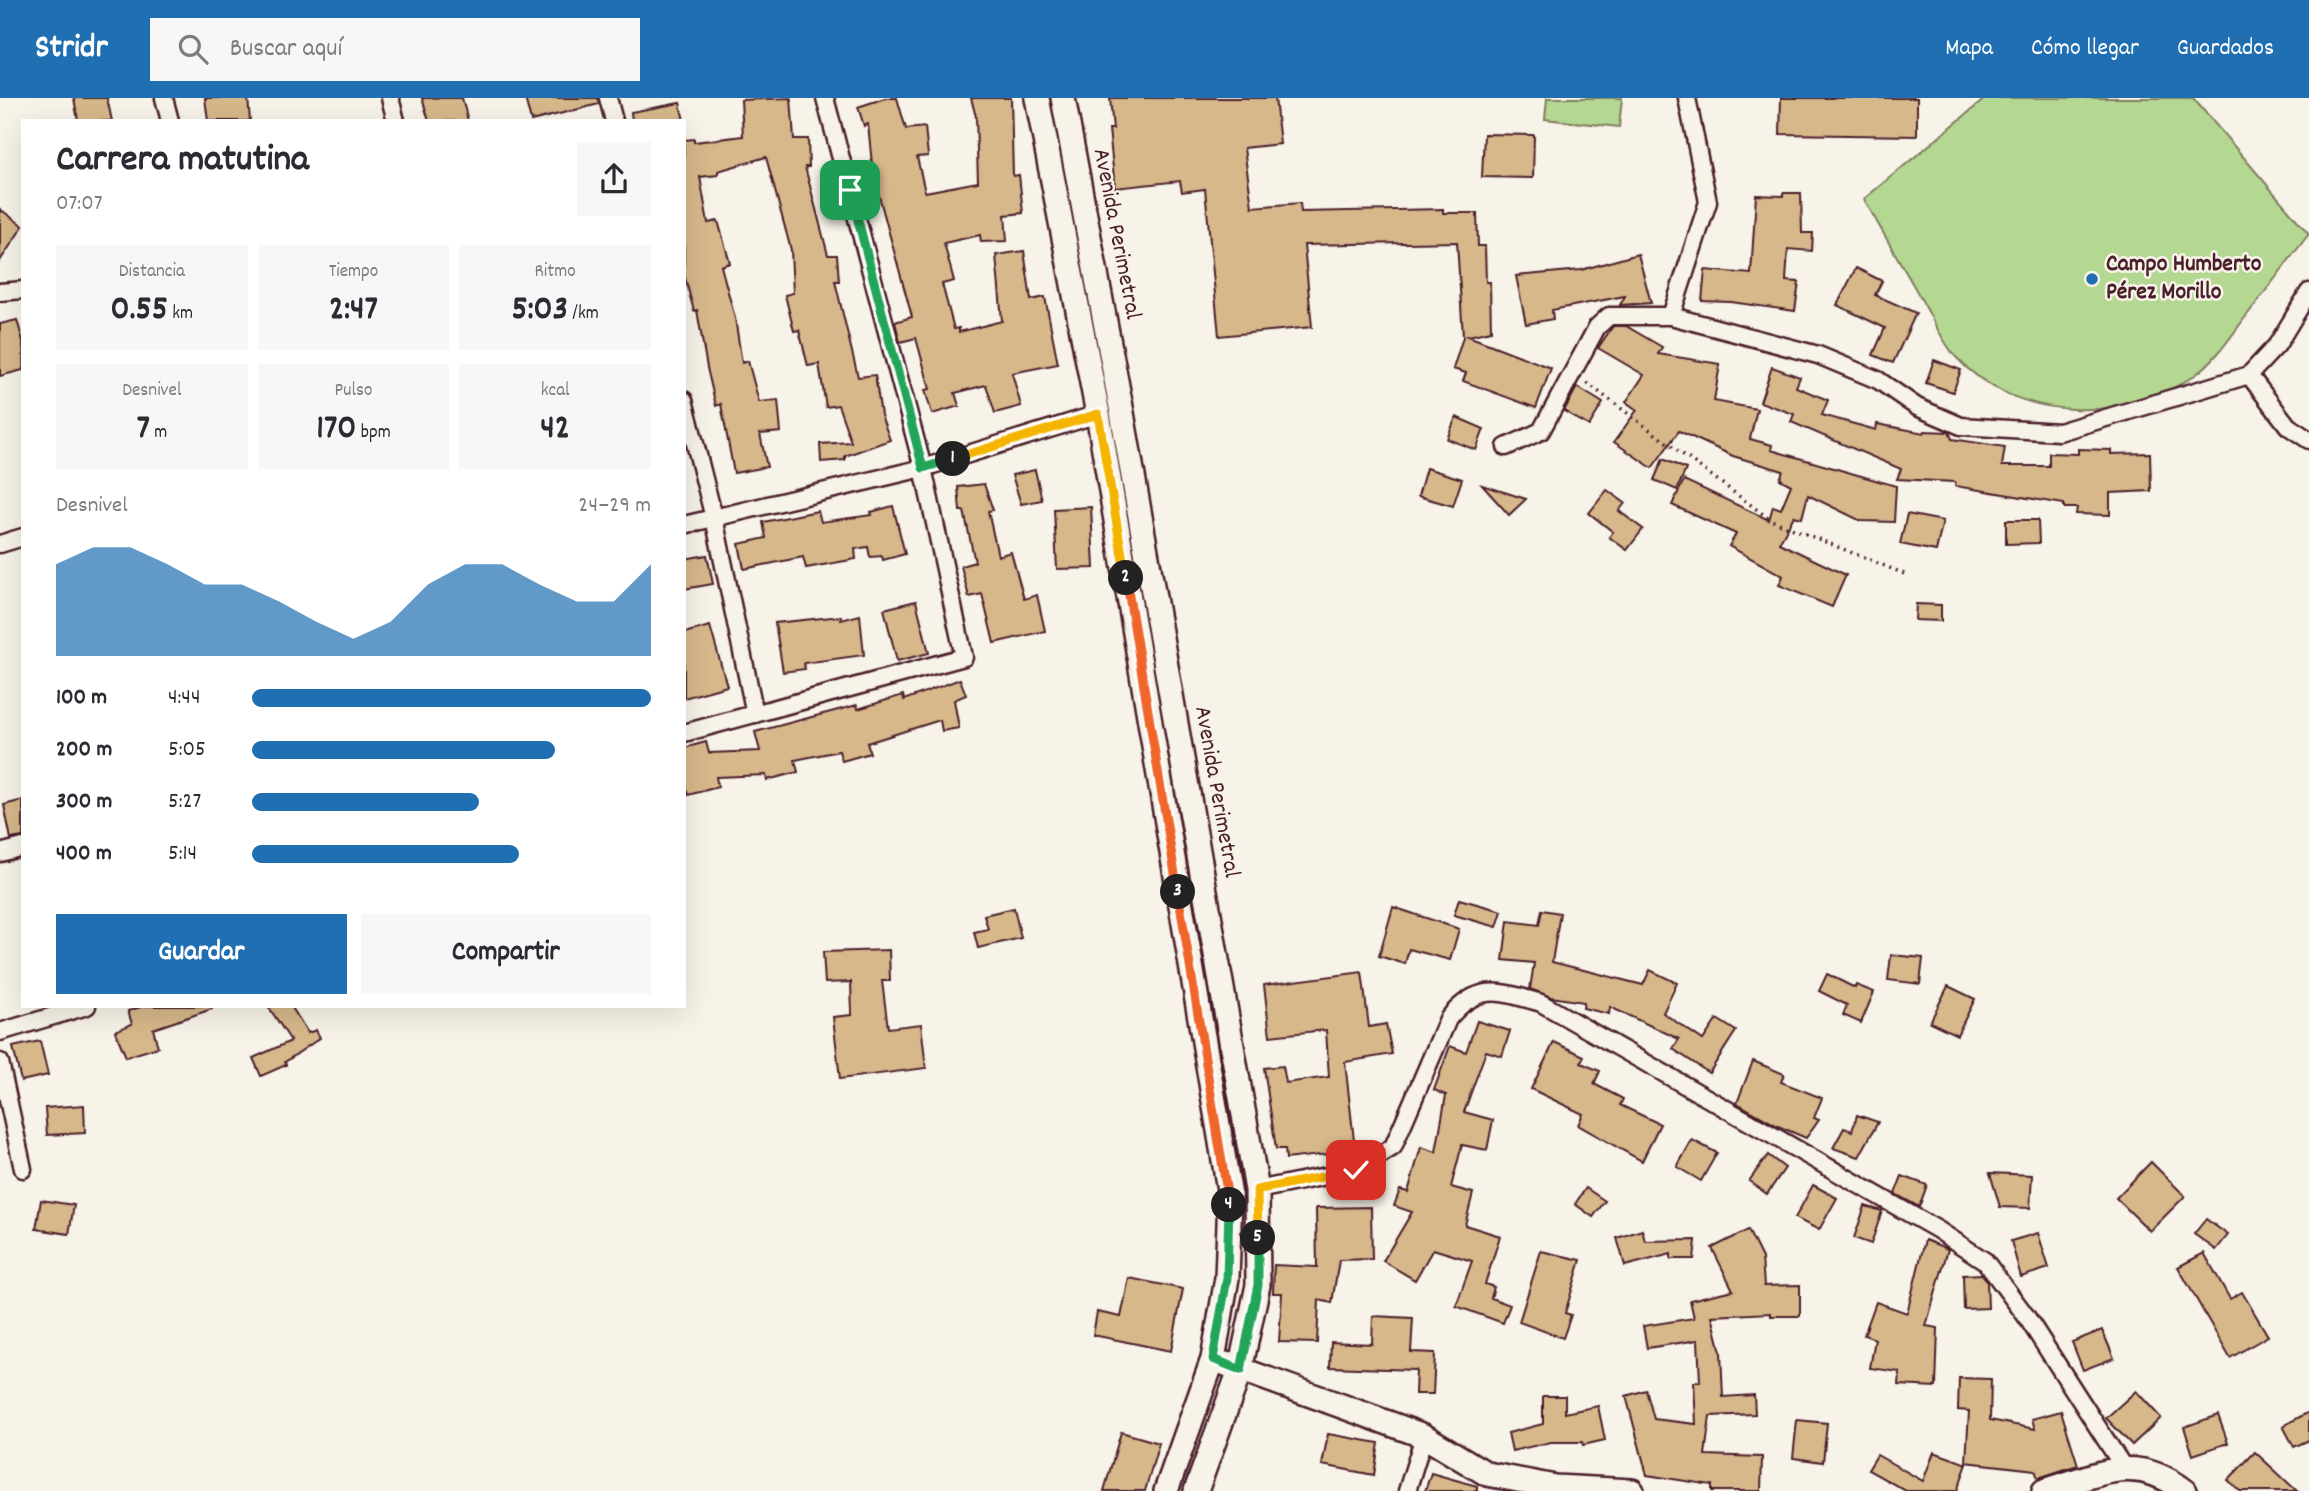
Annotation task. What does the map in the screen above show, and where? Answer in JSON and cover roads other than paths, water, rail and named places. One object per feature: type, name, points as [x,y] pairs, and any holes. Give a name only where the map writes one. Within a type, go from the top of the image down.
[{"type":"main road","points":[[1037,98],[1098,414],[1230,1196],[1227,1278],[1213,1359],[1166,1491]]},
{"type":"main road","name":"Avenida Perimetral","points":[[1063,98],[1124,421],[1257,1190],[1258,1285],[1241,1370],[1196,1491]]},
{"type":"main road","points":[[1213,1359],[1424,1436],[1486,1483],[1632,1491]]},
{"type":"main road","points":[[2044,1491],[2124,1468],[2161,1474],[2185,1491]]},
{"type":"street","points":[[164,98],[169,119]]},
{"type":"street","points":[[390,98],[395,119]]},
{"type":"street","points":[[608,98],[613,119]]},
{"type":"street","points":[[686,732],[964,657],[923,468],[825,98]]},
{"type":"street","points":[[1671,316],[1708,202],[1687,98]]},
{"type":"street","points":[[0,292],[21,290]]},
{"type":"street","points":[[1506,447],[1541,431],[1597,327],[1609,316],[1671,316],[1818,355],[1878,380],[1916,407],[1961,426],[2059,432],[2249,375],[2277,345],[2309,292]]},
{"type":"street","points":[[2249,375],[2288,426],[2309,440]]},
{"type":"street","points":[[686,408],[714,518],[755,714]]},
{"type":"street","points":[[686,525],[923,468],[1098,414]]},
{"type":"street","points":[[0,544],[21,538]]},
{"type":"street","points":[[0,853],[21,848]]},
{"type":"street","points":[[1257,1190],[1356,1170],[1393,1147],[1448,1019],[1462,1001],[1481,992],[1504,992],[1541,1003],[1938,1230],[1985,1261],[2026,1316],[2124,1468]]},
{"type":"street","points":[[0,1032],[80,1008]]},
{"type":"street","points":[[0,1062],[23,1169]]},
{"type":"street","points":[[1407,1491],[1424,1436]]},
{"type":"place","name":"Campo Humberto Pérez Morillo","points":[[2092,279]]}]
